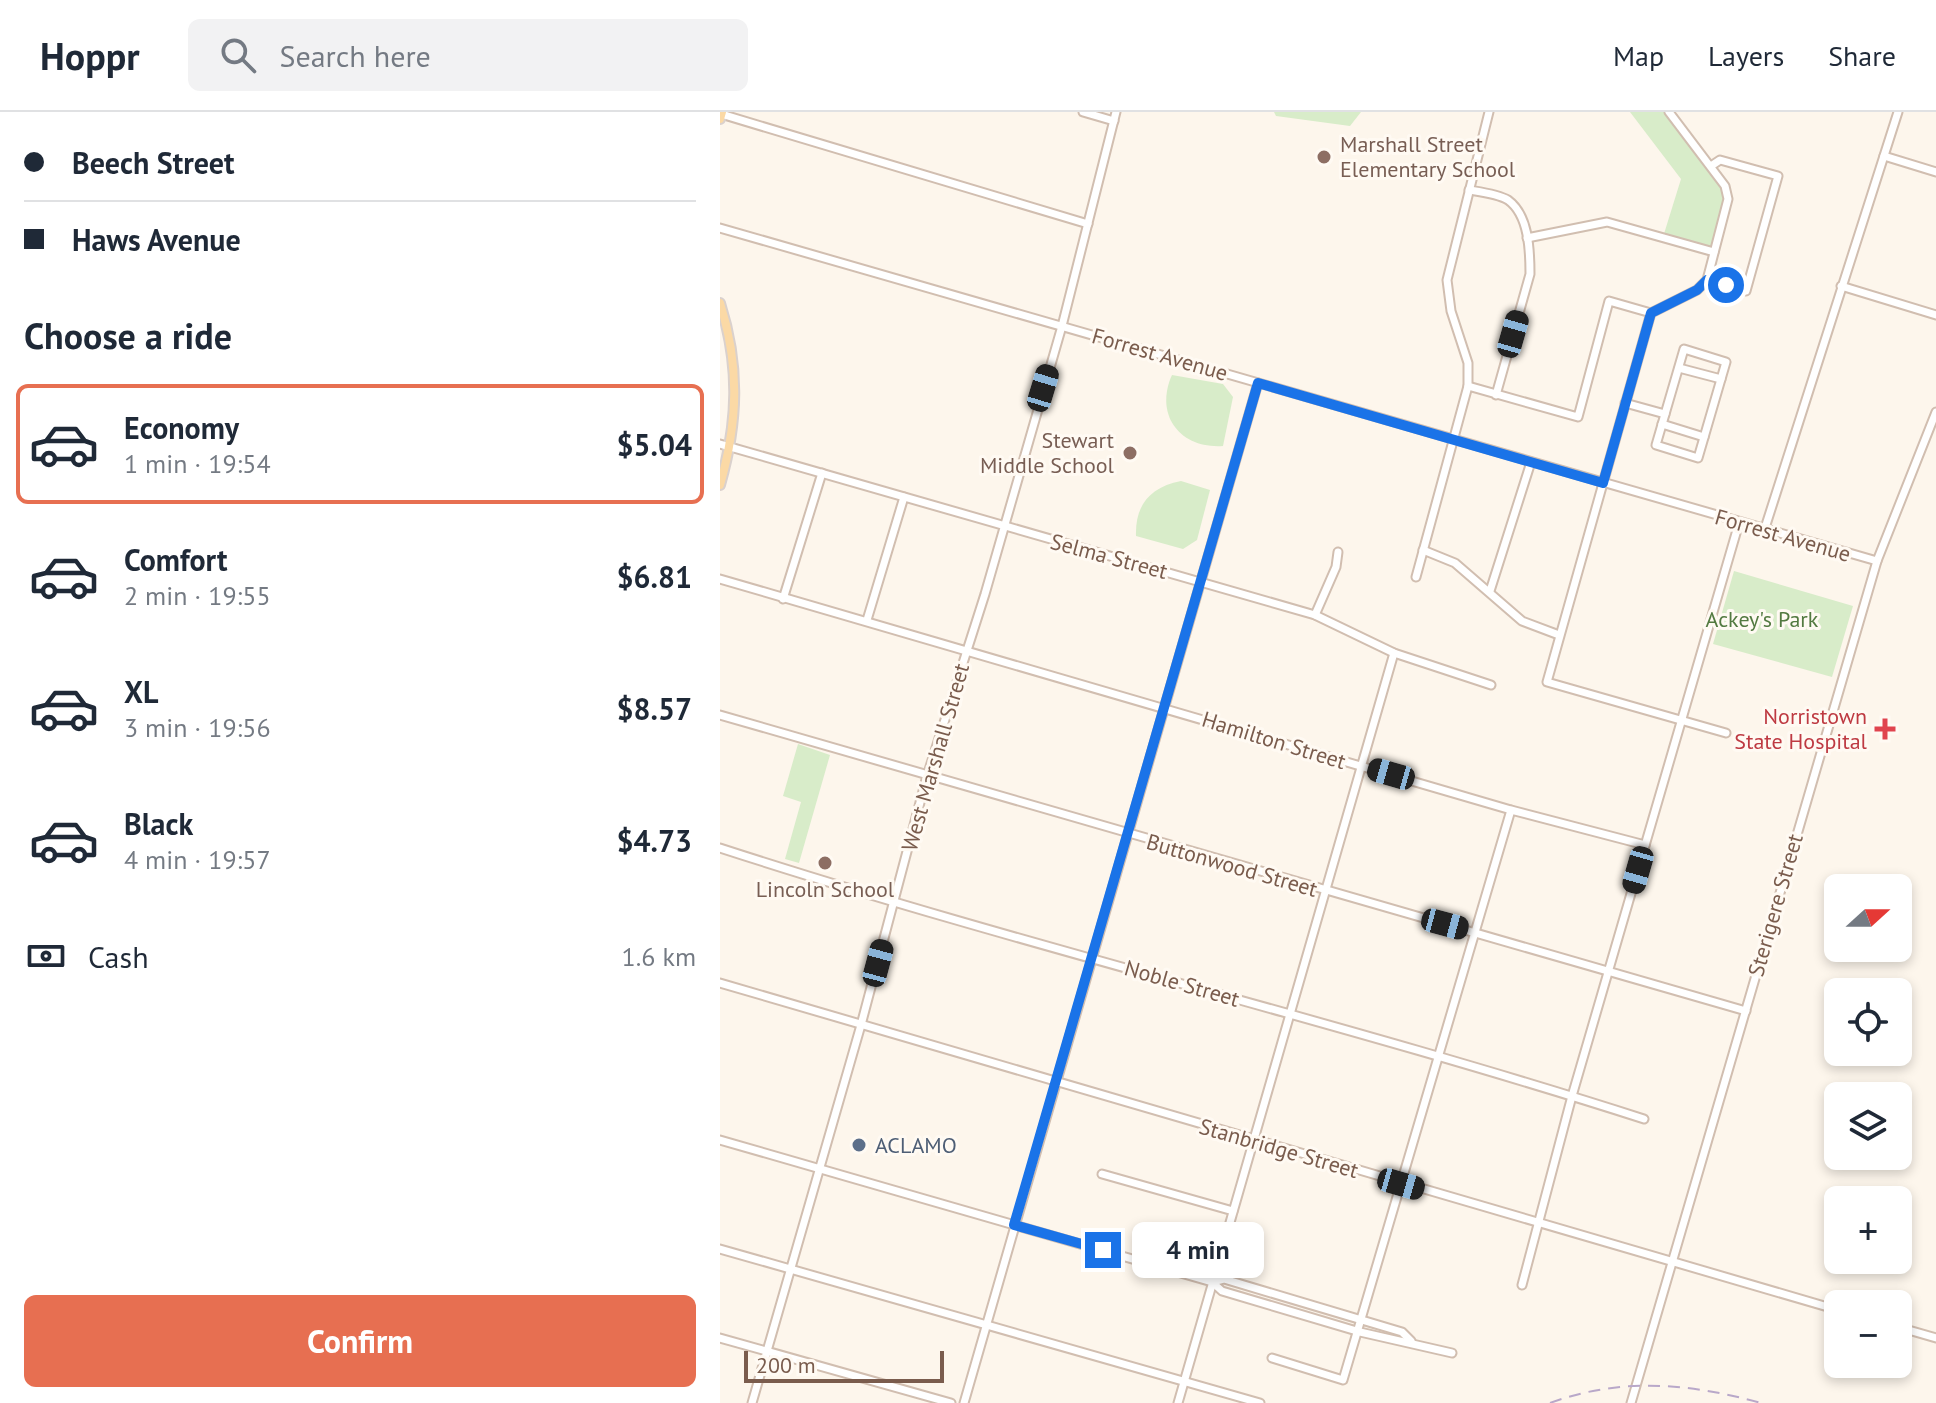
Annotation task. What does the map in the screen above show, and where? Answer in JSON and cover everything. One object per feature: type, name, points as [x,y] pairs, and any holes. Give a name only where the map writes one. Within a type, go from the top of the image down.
[{"type":"main road","points":[[720,303],[729,334],[736,383],[731,447],[720,485]]},
{"type":"street","points":[[1083,112],[1114,121]]},
{"type":"street","name":"West Marshall Street","points":[[752,1403],[861,1025],[927,776],[1062,326],[1116,112]]},
{"type":"street","points":[[1416,577],[1468,386],[1468,363],[1451,311],[1447,280],[1489,112]]},
{"type":"street","points":[[1468,386],[1578,417],[1609,301],[1651,313],[1697,290],[1707,280],[1728,199],[1725,186],[1669,112]]},
{"type":"street","points":[[1765,528],[1898,112]]},
{"type":"street","points":[[721,115],[1088,224]]},
{"type":"street","points":[[1884,156],[1936,172]]},
{"type":"street","points":[[1707,280],[1746,291],[1778,176],[1720,160],[1711,166]]},
{"type":"street","points":[[1469,190],[1508,200],[1524,224],[1527,238],[1530,274],[1496,395]]},
{"type":"street","points":[[1527,238],[1607,222],[1714,252]]},
{"type":"street","name":"Forrest Avenue","points":[[720,228],[1877,561]]},
{"type":"street","points":[[1841,286],[1936,315]]},
{"type":"street","points":[[1651,313],[1547,682],[1726,733]]},
{"type":"street","points":[[1684,349],[1726,362],[1698,458],[1656,445],[1679,368],[1684,349]]},
{"type":"street","points":[[1679,368],[1721,379]]},
{"type":"street","points":[[964,1403],[1258,383]]},
{"type":"street","points":[[1625,403],[1665,414]]},
{"type":"street","name":"Sterigere Street","points":[[1631,1403],[1746,1011],[1806,793],[1877,561],[1936,412]]},
{"type":"street","points":[[1662,424],[1704,437]]},
{"type":"street","name":"Selma Street","points":[[720,444],[1315,615],[1394,653],[1491,685]]},
{"type":"street","points":[[1490,591],[1531,462]]},
{"type":"street","points":[[783,599],[822,473]]},
{"type":"street","points":[[867,620],[904,497]]},
{"type":"street","points":[[1522,1285],[1572,1096],[1739,523]]},
{"type":"street","points":[[1423,550],[1455,563],[1522,621],[1559,635]]},
{"type":"street","points":[[1315,615],[1336,567],[1338,552]]},
{"type":"street","name":"Hamilton Street","points":[[720,579],[1511,810],[1645,845]]},
{"type":"street","points":[[1178,1403],[1394,653]]},
{"type":"street","name":"Buttonwood Street","points":[[720,715],[1746,1011]]},
{"type":"street","points":[[1272,1358],[1343,1380],[1360,1332],[1511,810]]},
{"type":"street","name":"Noble Street","points":[[720,848],[894,902],[1291,1014],[1644,1119]]},
{"type":"street","name":"Stanbridge Street","points":[[720,983],[1824,1306]]},
{"type":"street","points":[[720,1140],[1212,1282],[1222,1291],[1280,1309],[1400,1343],[1411,1341],[1452,1353]]},
{"type":"street","points":[[1102,1174],[1233,1211]]},
{"type":"street","points":[[720,1249],[984,1327],[1260,1403]]},
{"type":"street","points":[[1212,1282],[1224,1279],[1363,1320],[1402,1332],[1411,1341]]},
{"type":"street","points":[[1280,1309],[1284,1297]]},
{"type":"street","points":[[1912,1331],[1936,1338]]},
{"type":"street","points":[[720,1338],[951,1403]]},
{"type":"green space","points":[[1274,112],[1361,112],[1350,126],[1276,116]]},
{"type":"green space","points":[[1630,112],[1669,112],[1711,166],[1728,199],[1714,252],[1663,237],[1681,179]]},
{"type":"green space","points":[[1172,375],[1223,384],[1233,397],[1223,446],[1194,442],[1175,427],[1166,403]]},
{"type":"green space","points":[[1181,481],[1210,490],[1197,540],[1183,549],[1136,536],[1138,515],[1146,499],[1161,488]]},
{"type":"green space","name":"Ackey's Park","points":[[1734,571],[1853,606],[1832,677],[1713,644]]},
{"type":"green space","points":[[798,744],[830,755],[799,863],[785,859],[801,802],[783,796]]},
{"type":"railway","points":[[1550,1403],[1603,1389],[1629,1386],[1681,1387],[1761,1403]]},
{"type":"place","name":"Marshall Street Elementary School","points":[[1324,157]]},
{"type":"place","name":"Stewart Middle School","points":[[1130,453]]},
{"type":"place","name":"Norristown State Hospital","points":[[1885,729]]},
{"type":"place","name":"Lincoln School","points":[[825,863]]},
{"type":"place","name":"ACLAMO","points":[[859,1145]]},
{"type":"route","points":[[1103,1250],[1014,1225],[1258,383],[1603,483],[1651,313],[1697,290],[1707,280],[1726,285]]}]
